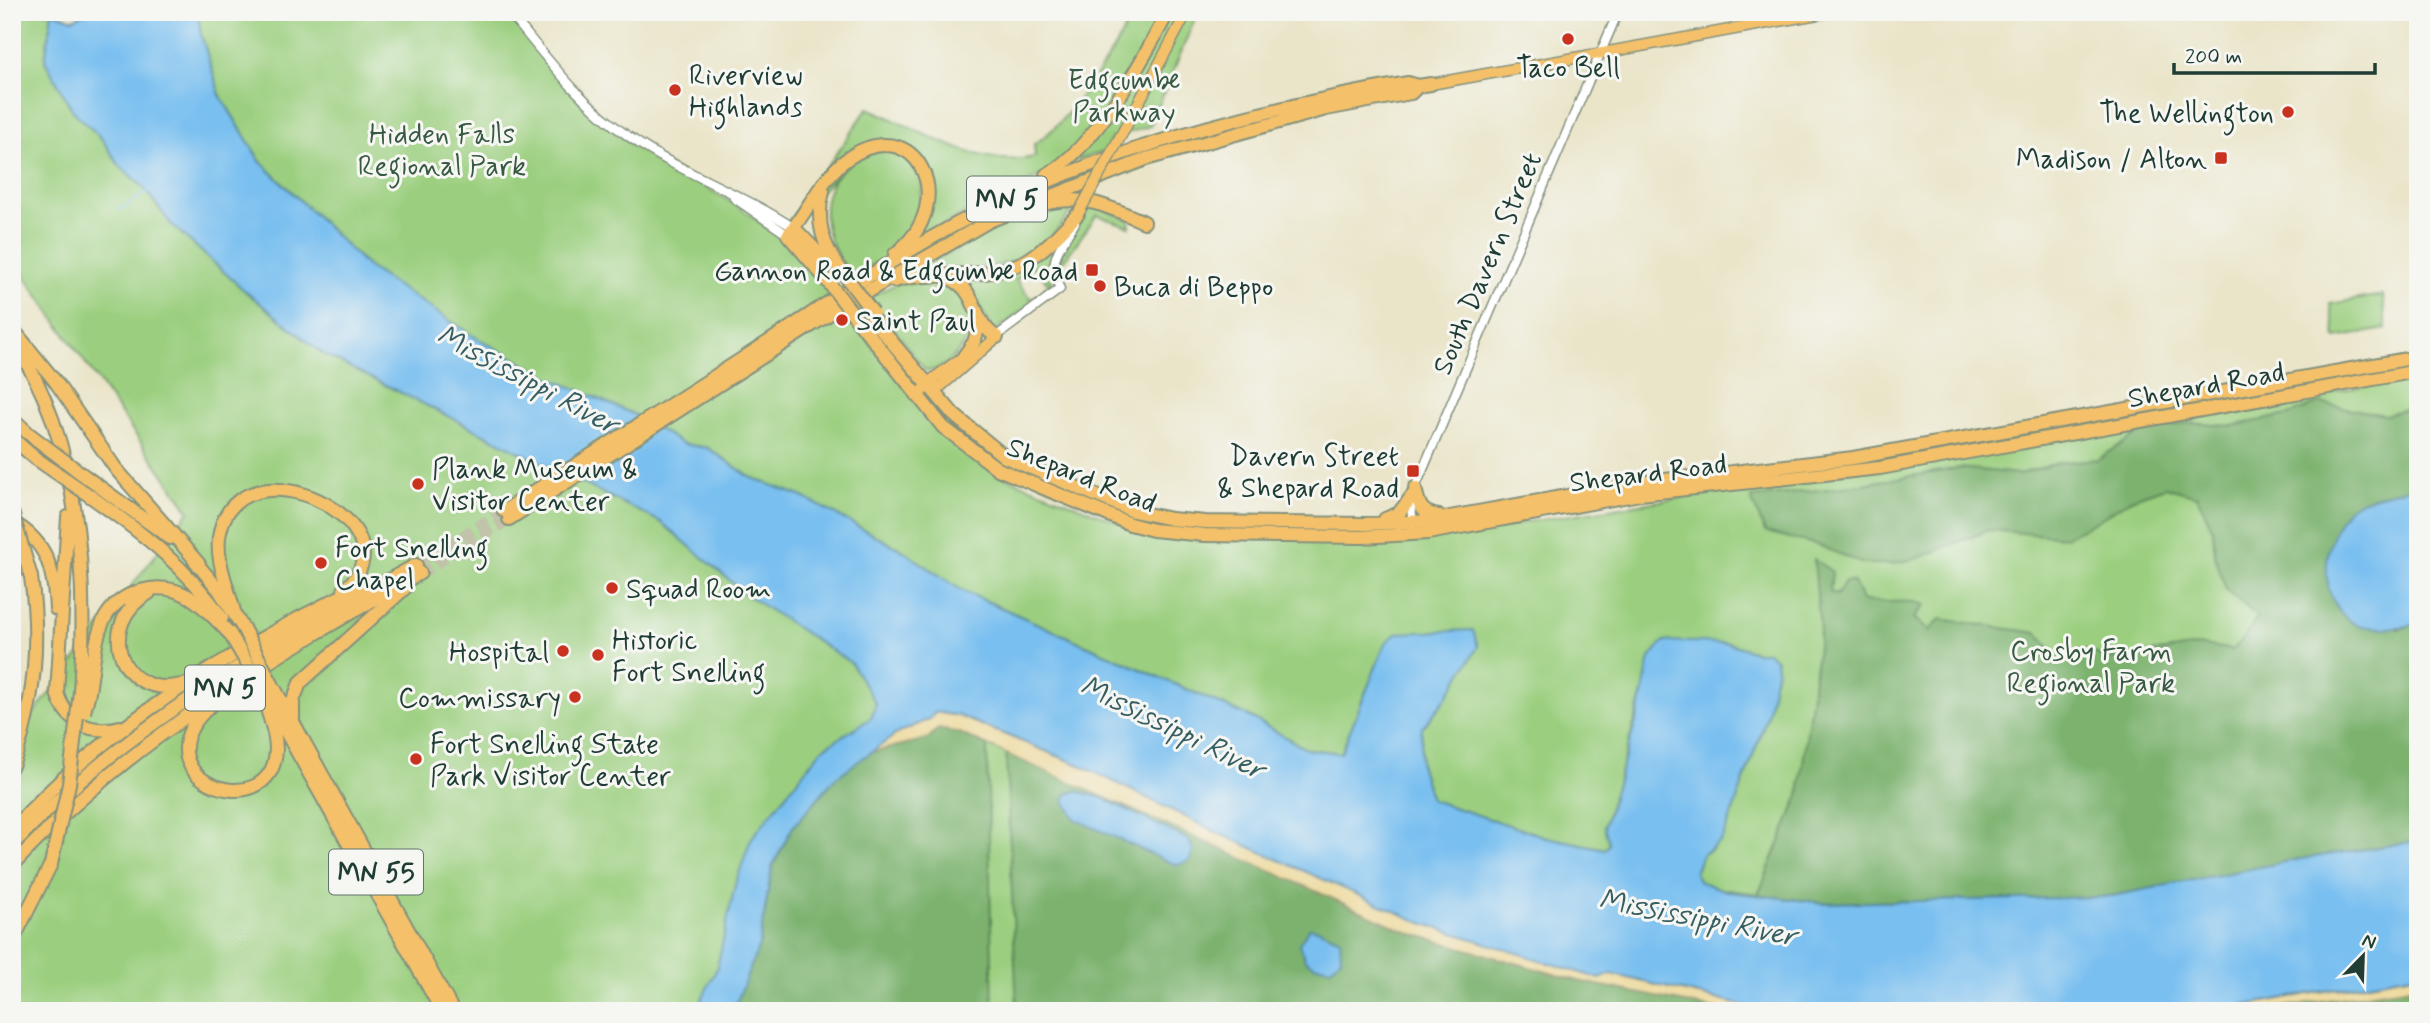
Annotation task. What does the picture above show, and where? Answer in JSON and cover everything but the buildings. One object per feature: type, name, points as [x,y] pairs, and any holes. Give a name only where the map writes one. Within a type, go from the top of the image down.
[{"type":"highway","points":[[1019,201],[1085,144],[1168,12]]},
{"type":"highway","name":"MN 5","points":[[831,307],[862,281],[938,235],[1019,201],[1146,159],[1314,112],[1411,93],[1424,85]]},
{"type":"highway","points":[[862,281],[898,252],[917,229],[928,205],[927,177],[920,163],[909,154],[894,148],[878,147],[849,158],[825,184],[791,232],[835,274],[870,318]]},
{"type":"highway","points":[[825,184],[820,226],[835,274]]},
{"type":"highway","points":[[1019,201],[1079,199],[1099,202],[1144,222]]},
{"type":"highway","name":"MN 5","points":[[509,513],[831,307],[877,285],[1019,201]]},
{"type":"highway","points":[[877,285],[936,274],[983,273],[1022,263],[1052,242],[1078,214]]},
{"type":"highway","points":[[936,274],[966,288],[981,320],[997,337]]},
{"type":"highway","name":"Shepard Road","points":[[870,318],[970,431],[1005,457],[1133,511],[1182,521],[1366,524],[1446,517],[1639,483],[1853,458],[2418,357]]},
{"type":"highway","name":"Shepard Road","points":[[870,318],[918,396],[961,443],[998,469],[1130,524],[1153,530],[1204,535],[1414,535],[1640,494],[1846,473],[2418,371]]},
{"type":"highway","points":[[964,356],[974,342],[981,320]]},
{"type":"highway","points":[[12,328],[55,381],[116,469],[199,564]]},
{"type":"highway","points":[[12,339],[40,386],[52,416],[69,492],[79,576],[84,691]]},
{"type":"highway","points":[[2149,419],[2174,410],[2181,399],[2190,409],[2232,404]]},
{"type":"highway","name":"MN 55","points":[[12,418],[86,477],[150,522],[199,564],[234,611],[237,631]]},
{"type":"highway","name":"MN 55","points":[[12,438],[35,458],[146,536],[187,572],[237,631],[267,690],[453,1011]]},
{"type":"highway","points":[[234,611],[220,556],[219,533],[228,512],[236,503],[250,494],[268,489],[290,492],[327,505],[344,516],[356,530],[362,547],[361,565],[353,581],[330,602]]},
{"type":"highway","points":[[1414,491],[1423,512],[1446,517]]},
{"type":"highway","points":[[1366,524],[1399,513],[1414,491]]},
{"type":"highway","points":[[69,492],[57,693],[71,718],[86,727],[105,731],[133,720]]},
{"type":"highway","points":[[12,512],[30,577],[36,639],[31,699],[12,766]]},
{"type":"highway","points":[[12,522],[38,541],[50,561],[55,592],[58,662]]},
{"type":"highway","points":[[12,830],[95,749],[189,683],[365,584],[418,569]]},
{"type":"highway","points":[[293,733],[293,701],[300,683],[418,569]]},
{"type":"highway","name":"MN 5","points":[[12,866],[106,774],[170,725],[418,569]]},
{"type":"highway","name":"MN 5","points":[[12,845],[98,766],[194,693],[274,643],[418,569]]},
{"type":"highway","points":[[12,942],[51,864],[62,821],[84,691],[106,617],[116,605],[132,594],[143,589],[161,589],[176,591],[192,599],[237,631]]},
{"type":"highway","points":[[161,589],[141,598],[125,613],[119,626],[119,650],[128,668],[144,682],[164,687],[189,683]]},
{"type":"highway","points":[[242,678],[199,715],[190,730],[187,755],[199,778],[217,789],[235,791],[253,786],[267,773],[276,747],[267,690]]},
{"type":"highway","name":"MN 55","points":[[293,733],[442,1011]]},
{"type":"main road","name":"MN 5","points":[[1424,85],[1829,12]]},
{"type":"main road","points":[[1078,214],[1186,15]]},
{"type":"main road","points":[[918,396],[930,387],[941,386],[997,337]]},
{"type":"main road","points":[[930,387],[933,379],[964,356]]},
{"type":"street","points":[[509,12],[592,108],[611,125],[677,167],[720,188],[791,232]]},
{"type":"street","name":"South Davern Street","points":[[1414,535],[1414,491],[1618,12]]},
{"type":"street","points":[[964,356],[997,337],[1060,289],[1054,275],[1054,260],[1078,214]]},
{"type":"green space","points":[[12,12],[52,12],[45,61],[73,111],[102,139],[120,166],[144,188],[171,224],[245,291],[323,354],[661,522],[747,595],[851,662],[1422,923],[1766,1011],[12,1011],[12,742],[189,511],[12,258]]},
{"type":"green space","name":"Crosby Farm Regional Park","points":[[198,12],[507,12],[584,106],[624,139],[736,205],[788,242],[941,430],[974,459],[998,474],[1143,532],[1410,540],[2185,419],[2418,376],[2418,841],[1824,903],[1714,888],[1698,881],[1694,874],[1702,855],[1712,849],[1728,825],[1767,716],[1777,668],[1776,660],[1768,652],[1755,652],[1728,643],[1644,689],[1605,826],[1609,844],[1605,849],[1546,837],[1431,800],[1420,764],[1422,728],[1444,701],[1386,642],[1341,753],[1306,749],[1254,719],[961,590],[902,550],[803,497],[750,477],[708,448],[683,444],[633,414],[548,377],[473,336],[368,267],[260,161],[220,95],[201,35]]},
{"type":"green space","name":"Edgcumbe Parkway","points":[[1133,12],[1198,12],[1150,126],[1112,138],[1104,152],[1071,162],[1008,191],[915,240],[933,196],[931,176],[924,163],[917,155],[862,147],[794,220],[791,219],[868,108],[971,153],[993,158],[1035,157],[1034,144],[1061,121],[1090,84],[1116,45]]},
{"type":"green space","points":[[886,150],[905,155],[923,175],[919,220],[893,253],[854,278],[830,239],[825,220],[826,200],[832,183],[844,168],[862,157]]},
{"type":"green space","points":[[1077,201],[1053,235],[1024,256],[991,267],[925,273],[913,271],[1030,211]]},
{"type":"green space","points":[[1089,203],[1129,220],[1130,227],[1097,215],[1060,266],[1067,276],[1061,279],[1058,258]]},
{"type":"green space","points":[[1059,242],[1048,265],[1053,287],[1046,292],[1044,289],[1049,285],[1034,266],[1016,280],[1031,299],[1036,296],[1038,299],[995,331],[963,282],[964,277],[979,277]]},
{"type":"green space","points":[[936,278],[961,289],[976,323],[963,346],[950,361],[934,370],[926,371],[869,297],[896,284]]},
{"type":"green space","points":[[2383,295],[2386,329],[2336,338],[2330,304]]},
{"type":"green space","points":[[934,399],[967,434],[1014,467],[1196,527],[1128,517],[1052,489],[981,449],[953,426],[931,402]]},
{"type":"green space","points":[[2319,403],[2385,415],[2418,405],[2418,486],[2369,499],[2398,629],[2418,624],[2418,841],[2295,860],[2107,897],[1824,903],[1758,895],[1799,795],[1820,631],[1814,559],[1832,572],[1830,592],[1837,595],[1845,581],[1854,582],[1862,600],[1925,605],[1914,618],[1929,631],[1940,619],[2037,633],[2055,653],[2086,650],[2112,659],[2204,645],[2233,650],[2250,630],[2257,616],[2226,590],[2215,556],[2213,530],[2197,496],[2165,487],[2131,499],[2066,537],[1989,530],[1921,557],[1893,564],[1863,564],[1818,545],[1765,532],[1751,498],[1844,487],[1960,468],[2019,474],[2062,462],[2098,459],[2143,431],[2187,423],[2232,426],[2292,414]]},
{"type":"green space","points":[[938,729],[957,732],[987,746],[993,1011],[733,1011],[759,946],[772,868],[792,828],[835,778],[868,753],[927,739]]},
{"type":"green space","points":[[1006,754],[1083,785],[1410,933],[1579,981],[1724,1011],[1017,1011]]},
{"type":"green space","points":[[2418,986],[2418,1011],[2257,1011]]},
{"type":"sand","points":[[935,712],[959,716],[1600,979],[1611,974],[1766,1011],[1724,1011],[1579,981],[1410,933],[957,732],[938,729],[927,739],[868,753],[898,733],[930,719]]},
{"type":"sand","points":[[2418,974],[2418,986],[2257,1011],[2214,1011]]},
{"type":"water","name":"Mississippi River","points":[[52,12],[73,19],[87,12],[198,12],[201,35],[220,95],[260,161],[368,267],[473,336],[548,377],[633,414],[683,444],[708,448],[750,477],[803,497],[902,550],[961,590],[1254,719],[1306,749],[1341,753],[1386,642],[1397,633],[1473,630],[1478,647],[1444,701],[1422,728],[1420,764],[1431,800],[1546,837],[1605,849],[1609,844],[1604,826],[1638,715],[1650,658],[1664,641],[1728,643],[1755,652],[1768,652],[1776,660],[1777,668],[1767,716],[1728,825],[1721,841],[1702,855],[1695,873],[1698,881],[1730,892],[1824,903],[2107,897],[2295,860],[2418,841],[2418,974],[2214,1011],[1766,1011],[1611,974],[1600,979],[1422,923],[1218,833],[1080,765],[959,716],[935,712],[930,719],[898,733],[835,778],[792,828],[772,867],[759,946],[733,1011],[696,1011],[717,968],[735,885],[751,839],[822,749],[871,718],[876,704],[851,663],[747,595],[661,522],[323,354],[245,291],[171,224],[144,188],[120,166],[102,139],[73,111],[45,61]]},
{"type":"water","points":[[2418,486],[2418,624],[2383,628],[2356,624],[2339,611],[2328,583],[2328,552],[2339,522],[2347,510],[2361,501]]},
{"type":"water","points":[[1077,791],[1103,798],[1189,840],[1193,849],[1190,861],[1177,865],[1075,819],[1064,800],[1067,794]]},
{"type":"water","points":[[1309,928],[1340,939],[1341,958],[1331,968],[1314,965],[1305,960],[1299,944]]},
{"type":"waterway","points":[[119,210],[148,191]]},
{"type":"tunnel","points":[[416,565],[504,511]]},
{"type":"tunnel","points":[[420,573],[509,519]]},
{"type":"place","name":"Taco Bell","points":[[1568,39]]},
{"type":"place","name":"Riverview Highlands","points":[[675,90]]},
{"type":"place","name":"The Wellington","points":[[2288,112]]},
{"type":"place","name":"Madison / Alton","points":[[2221,158]]},
{"type":"place","name":"Gannon Road & Edgcumbe Road","points":[[1092,270]]},
{"type":"place","name":"Buca di Beppo","points":[[1100,286]]},
{"type":"place","name":"Saint Paul","points":[[842,320]]},
{"type":"place","name":"Davern Street & Shepard Road","points":[[1413,471]]},
{"type":"place","name":"Plank Museum & Visitor Center","points":[[418,484]]},
{"type":"place","name":"Fort Snelling Chapel","points":[[321,563]]},
{"type":"place","name":"Squad Room","points":[[612,588]]},
{"type":"place","name":"Hospital","points":[[563,651]]},
{"type":"place","name":"Historic Fort Snelling","points":[[598,655]]},
{"type":"place","name":"Commissary","points":[[575,697]]},
{"type":"place","name":"Fort Snelling State Park Visitor Center","points":[[416,759]]},
{"type":"park label","name":"Hidden Falls Regional Park","points":[[442,149]]}]
